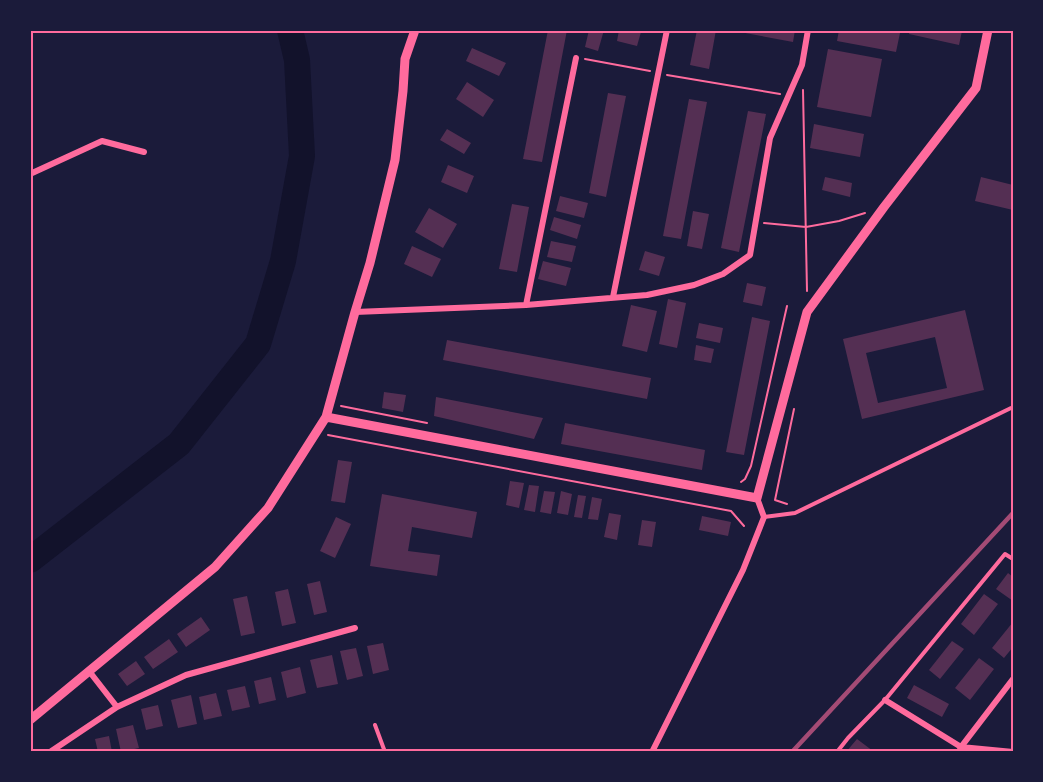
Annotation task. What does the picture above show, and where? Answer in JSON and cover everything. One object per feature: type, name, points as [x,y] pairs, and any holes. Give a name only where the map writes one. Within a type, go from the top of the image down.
[{"type":"street","points":[[30,720],[215,567],[268,508],[326,417],[370,263],[395,160],[405,59],[415,30]]},
{"type":"street","points":[[613,297],[667,30]]},
{"type":"street","points":[[355,312],[526,304],[647,295],[694,285],[723,274],[750,255],[770,138],[802,65],[808,30]]},
{"type":"street","points":[[652,752],[743,570],[764,517],[758,498],[807,312],[976,88],[988,30]]},
{"type":"street","points":[[526,304],[576,58]]},
{"type":"street","points":[[30,174],[102,141],[144,152]]},
{"type":"street","points":[[326,417],[758,498]]},
{"type":"street","points":[[50,752],[117,707],[186,675],[355,628]]},
{"type":"street","points":[[89,671],[117,707]]},
{"type":"street","points":[[960,749],[1013,680]]},
{"type":"street","points":[[885,700],[960,749],[1013,752]]},
{"type":"lane","points":[[764,517],[795,513],[1011,408]]},
{"type":"lane","points":[[837,752],[885,700],[1005,554],[1013,559]]},
{"type":"lane","points":[[375,725],[385,752]]},
{"type":"path","points":[[576,58],[789,96]]},
{"type":"path","points":[[803,88],[807,291]]},
{"type":"path","points":[[755,222],[806,227],[839,221],[884,207]]},
{"type":"path","points":[[736,485],[746,479],[751,466],[788,306]]},
{"type":"path","points":[[330,403],[434,424]]},
{"type":"path","points":[[789,505],[775,500],[795,406]]},
{"type":"path","points":[[316,433],[731,512],[744,526]]},
{"type":"building","points":[[548,30],[567,30],[542,162],[523,159]]},
{"type":"building","points":[[589,30],[604,30],[598,51],[585,47]]},
{"type":"building","points":[[619,30],[641,32],[637,46],[617,41]]},
{"type":"building","points":[[697,30],[716,30],[709,69],[690,65]]},
{"type":"building","points":[[741,30],[795,30],[793,42],[740,32]]},
{"type":"building","points":[[839,30],[887,30],[900,33],[896,52],[837,41]]},
{"type":"building","points":[[910,30],[962,31],[959,45],[909,34]]},
{"type":"building","points":[[472,48],[506,63],[499,76],[466,61]]},
{"type":"building","points":[[828,49],[882,59],[871,117],[817,107]]},
{"type":"building","points":[[467,82],[494,100],[483,117],[456,99]]},
{"type":"building","points":[[608,93],[626,96],[606,197],[589,193]]},
{"type":"building","points":[[689,99],[707,102],[681,239],[663,236]]},
{"type":"building","points":[[748,111],[766,114],[739,252],[721,248]]},
{"type":"building","points":[[814,124],[864,134],[860,157],[810,148]]},
{"type":"building","points":[[447,129],[471,143],[464,154],[440,140]]},
{"type":"building","points":[[448,165],[474,176],[467,193],[441,182]]},
{"type":"building","points":[[825,177],[852,183],[850,197],[822,190]]},
{"type":"building","points":[[981,177],[1013,185],[1013,210],[975,201]]},
{"type":"building","points":[[560,196],[588,203],[584,218],[556,211]]},
{"type":"building","points":[[512,204],[529,207],[517,272],[499,269]]},
{"type":"building","points":[[429,208],[457,224],[443,248],[415,232]]},
{"type":"building","points":[[693,211],[709,214],[702,249],[687,246]]},
{"type":"building","points":[[554,217],[581,225],[577,239],[550,230]]},
{"type":"building","points":[[551,241],[576,246],[572,262],[547,257]]},
{"type":"building","points":[[412,246],[441,259],[432,277],[404,264]]},
{"type":"building","points":[[645,251],[665,257],[659,276],[639,270]]},
{"type":"building","points":[[543,261],[571,268],[566,286],[538,279]]},
{"type":"building","points":[[747,283],[766,287],[762,306],[743,302]]},
{"type":"building","points":[[668,299],[686,303],[677,348],[659,344]]},
{"type":"building","points":[[631,305],[657,311],[647,352],[622,346]]},
{"type":"building","points":[[965,310],[984,390],[862,419],[843,339]],"holes":[[[935,337],[947,388],[878,403],[866,353]]]},
{"type":"building","points":[[752,317],[770,321],[744,455],[726,452]]},
{"type":"building","points":[[699,323],[723,328],[720,343],[696,338]]},
{"type":"building","points":[[447,340],[651,378],[647,399],[443,360]]},
{"type":"building","points":[[696,345],[714,349],[711,363],[694,360]]},
{"type":"building","points":[[384,392],[406,395],[403,412],[382,408]]},
{"type":"building","points":[[436,397],[543,418],[534,439],[434,416]]},
{"type":"building","points":[[565,423],[705,450],[702,470],[561,444]]},
{"type":"building","points":[[338,460],[352,462],[345,503],[331,501]]},
{"type":"building","points":[[510,481],[524,483],[519,508],[506,505]]},
{"type":"building","points":[[529,485],[539,486],[535,512],[524,510]]},
{"type":"building","points":[[544,491],[555,492],[551,514],[540,512]]},
{"type":"building","points":[[561,491],[572,494],[568,515],[557,513]]},
{"type":"building","points":[[382,494],[477,512],[472,538],[412,527],[408,551],[440,555],[437,576],[370,566]]},
{"type":"building","points":[[578,495],[586,496],[582,518],[574,517]]},
{"type":"building","points":[[592,497],[602,499],[598,520],[588,519]]},
{"type":"building","points":[[609,513],[621,515],[617,540],[604,537]]},
{"type":"building","points":[[702,516],[731,522],[728,536],[699,530]]},
{"type":"building","points":[[336,517],[351,524],[335,558],[320,551]]},
{"type":"building","points":[[642,520],[656,522],[652,547],[638,545]]},
{"type":"building","points":[[1008,573],[1013,577],[1013,601],[996,589]]},
{"type":"building","points":[[320,581],[327,612],[314,615],[307,584]]},
{"type":"building","points":[[288,589],[296,623],[282,626],[275,592]]},
{"type":"building","points":[[984,594],[998,604],[974,635],[961,624]]},
{"type":"building","points":[[247,596],[255,633],[241,636],[233,599]]},
{"type":"building","points":[[201,617],[210,630],[186,647],[177,634]]},
{"type":"building","points":[[1013,622],[1013,647],[1004,658],[992,648]]},
{"type":"building","points":[[169,639],[178,652],[153,669],[144,657]]},
{"type":"building","points":[[952,641],[964,649],[940,679],[929,670]]},
{"type":"building","points":[[383,643],[389,670],[373,674],[367,646]]},
{"type":"building","points":[[356,648],[363,676],[347,680],[340,651]]},
{"type":"building","points":[[332,655],[338,684],[317,688],[310,660]]},
{"type":"building","points":[[979,658],[994,669],[970,700],[955,688]]},
{"type":"building","points":[[136,661],[145,674],[127,686],[118,674]]},
{"type":"building","points":[[300,667],[306,693],[287,698],[281,672]]},
{"type":"building","points":[[271,677],[276,700],[259,704],[254,681]]},
{"type":"building","points":[[914,685],[949,704],[942,717],[907,698]]},
{"type":"building","points":[[245,686],[250,707],[232,711],[227,690]]},
{"type":"building","points":[[216,693],[222,716],[204,720],[199,697]]},
{"type":"building","points":[[191,695],[197,724],[178,728],[171,700]]},
{"type":"building","points":[[158,705],[163,726],[146,730],[141,709]]},
{"type":"building","points":[[133,725],[139,748],[121,752],[116,729]]},
{"type":"building","points":[[109,736],[112,752],[98,752],[95,739]]},
{"type":"building","points":[[857,739],[873,751],[846,752]]},
{"type":"waterway","points":[[30,560],[179,444],[258,344],[283,261],[302,156],[297,60],[290,30]]},
{"type":"railway","points":[[792,752],[1013,513]]}]
